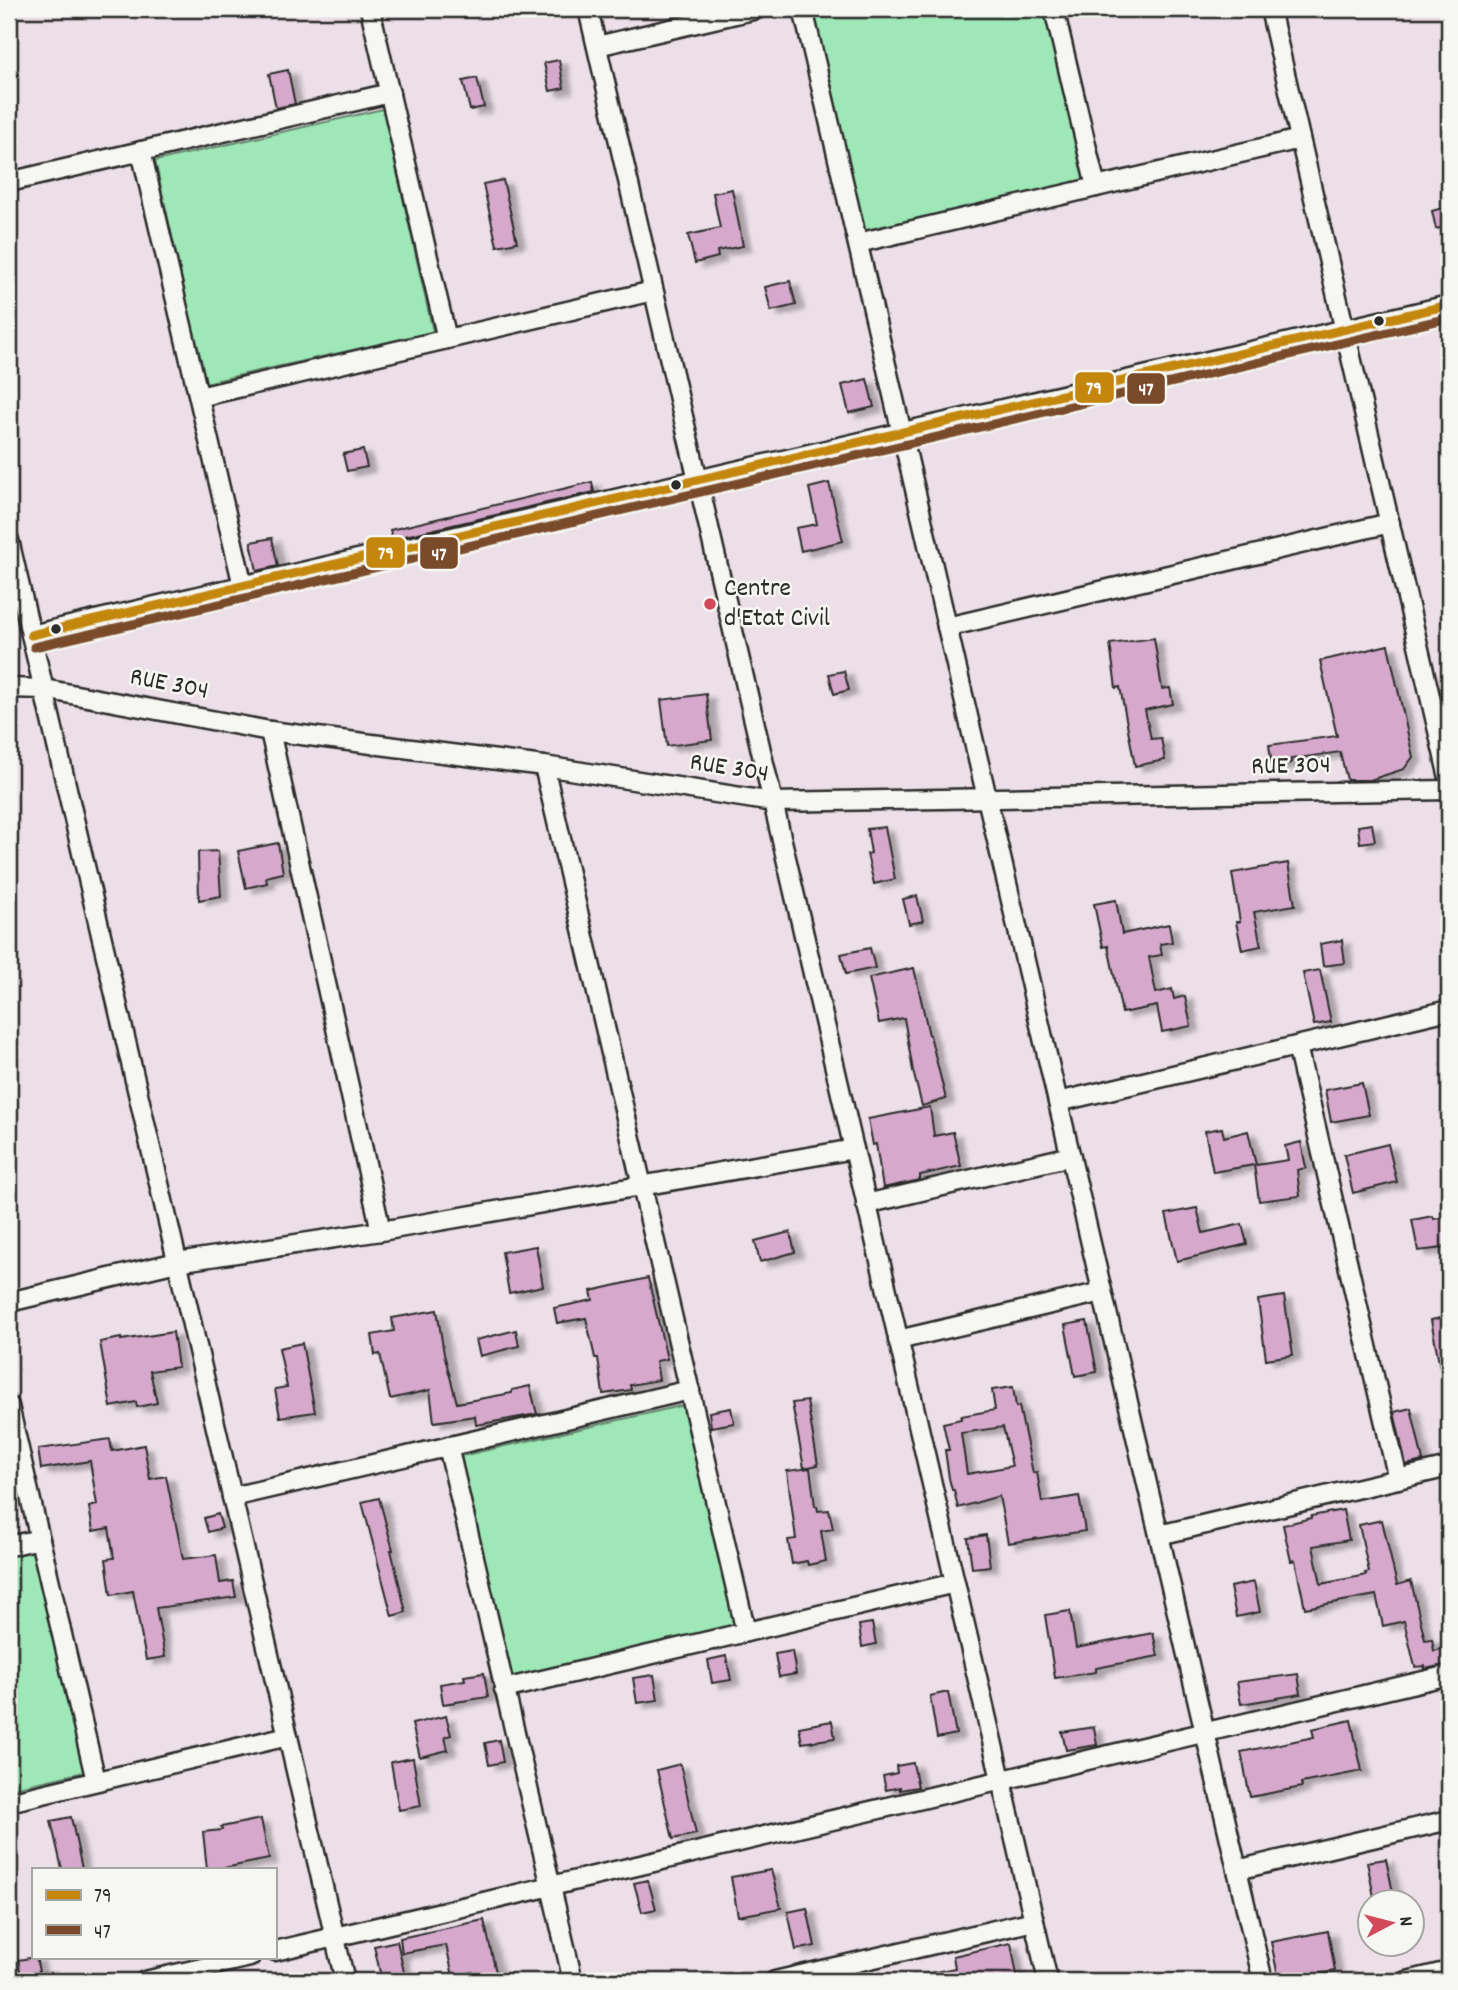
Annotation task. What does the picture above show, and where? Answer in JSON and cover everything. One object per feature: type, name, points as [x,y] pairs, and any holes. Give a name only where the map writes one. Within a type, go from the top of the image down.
[{"type":"street","points":[[370,9],[447,339]]},
{"type":"street","points":[[588,9],[1048,1981]]},
{"type":"street","points":[[597,46],[757,9]]},
{"type":"street","points":[[803,9],[1263,1981]]},
{"type":"street","points":[[1055,9],[1096,187]]},
{"type":"street","points":[[1270,9],[1449,778]]},
{"type":"street","points":[[9,183],[390,93]]},
{"type":"street","points":[[858,243],[1300,139]]},
{"type":"street","points":[[141,151],[243,586]]},
{"type":"street","points":[[199,397],[653,291]]},
{"type":"street","points":[[31,635],[1449,305]]},
{"type":"street","points":[[947,627],[1390,523]]},
{"type":"street","points":[[9,540],[345,1981]]},
{"type":"street","name":"RUE 304","points":[[9,688],[44,689],[270,731],[544,766],[773,803],[1449,790]]},
{"type":"street","points":[[270,731],[381,1231]]},
{"type":"street","points":[[544,766],[746,1632]]},
{"type":"street","points":[[1058,1102],[1449,1010]]},
{"type":"street","points":[[1297,1046],[1398,1479]]},
{"type":"street","points":[[9,1302],[177,1262],[381,1231],[854,1149]]},
{"type":"street","points":[[866,1204],[1070,1156]]},
{"type":"street","points":[[898,1340],[1102,1292]]},
{"type":"street","points":[[232,1497],[690,1390]]},
{"type":"street","points":[[9,1406],[96,1781]]},
{"type":"street","points":[[448,1446],[573,1981]]},
{"type":"street","points":[[1159,1535],[1449,1467]]},
{"type":"street","points":[[9,1546],[40,1539]]},
{"type":"street","points":[[505,1689],[955,1583]]},
{"type":"street","points":[[276,1951],[1449,1675]]},
{"type":"street","points":[[9,1801],[288,1736]]},
{"type":"street","points":[[1237,1870],[1449,1820]]},
{"type":"street","points":[[775,1981],[1034,1921]]},
{"type":"street","points":[[145,1981],[246,1958]]},
{"type":"street","points":[[1407,1981],[1449,1971]]},
{"type":"green space","points":[[811,9],[1047,9],[1086,180],[858,232]]},
{"type":"green space","points":[[383,109],[433,332],[205,383],[155,161]]},
{"type":"green space","points":[[689,1404],[739,1627],[511,1678],[461,1456]]},
{"type":"green space","points":[[34,1550],[84,1772],[9,1789],[9,1556]]},
{"type":"building","points":[[559,60],[564,88],[550,91],[544,63]]},
{"type":"building","points":[[288,70],[295,104],[276,108],[269,74]]},
{"type":"building","points":[[477,78],[484,107],[470,110],[463,81]]},
{"type":"building","points":[[503,180],[517,242],[497,246],[483,184]]},
{"type":"building","points":[[732,189],[743,246],[717,251],[718,257],[695,263],[688,235],[720,228],[713,193]]},
{"type":"building","points":[[1449,206],[1449,226],[1436,229],[1432,211]]},
{"type":"building","points":[[790,281],[796,305],[771,311],[765,287]]},
{"type":"building","points":[[867,379],[874,407],[849,413],[842,385]]},
{"type":"building","points":[[363,450],[367,467],[347,471],[343,454]]},
{"type":"building","points":[[592,482],[594,492],[392,539],[390,530]]},
{"type":"building","points":[[829,483],[843,541],[801,551],[796,528],[817,524],[809,488]]},
{"type":"building","points":[[272,538],[278,566],[257,571],[251,542]]},
{"type":"building","points":[[1154,638],[1162,689],[1170,688],[1173,704],[1145,710],[1151,739],[1161,738],[1165,760],[1135,766],[1120,687],[1116,688],[1110,644]]},
{"type":"building","points":[[1388,645],[1413,757],[1404,769],[1370,780],[1347,780],[1340,752],[1291,759],[1291,763],[1272,766],[1269,745],[1337,736],[1320,661]]},
{"type":"building","points":[[844,671],[849,690],[834,694],[829,674]]},
{"type":"building","points":[[706,694],[712,740],[667,746],[661,700]]},
{"type":"building","points":[[1372,824],[1375,841],[1360,843],[1358,826]]},
{"type":"building","points":[[885,827],[895,879],[874,884],[867,854],[871,853],[867,829]]},
{"type":"building","points":[[278,843],[283,873],[266,877],[267,883],[246,888],[238,851]]},
{"type":"building","points":[[218,851],[221,896],[199,900],[198,852]]},
{"type":"building","points":[[1288,863],[1295,905],[1254,912],[1261,946],[1242,950],[1236,922],[1240,922],[1232,873]]},
{"type":"building","points":[[917,896],[923,921],[909,924],[903,899]]},
{"type":"building","points":[[1116,900],[1122,934],[1169,924],[1172,942],[1160,944],[1162,955],[1149,957],[1156,993],[1172,989],[1174,999],[1185,996],[1191,1026],[1162,1032],[1157,1006],[1122,1013],[1108,946],[1103,947],[1094,904]]},
{"type":"building","points":[[1342,940],[1345,963],[1323,966],[1320,944]]},
{"type":"building","points":[[870,948],[875,968],[846,974],[841,954]]},
{"type":"building","points":[[914,968],[946,1099],[922,1106],[904,1018],[879,1023],[869,978]]},
{"type":"building","points":[[1320,970],[1331,1022],[1314,1025],[1303,973]]},
{"type":"building","points":[[1362,1083],[1369,1115],[1331,1122],[1325,1090]]},
{"type":"building","points":[[930,1107],[934,1136],[953,1132],[961,1166],[920,1175],[920,1180],[883,1188],[876,1144],[873,1145],[868,1119]]},
{"type":"building","points":[[1222,1128],[1224,1137],[1248,1131],[1256,1165],[1288,1160],[1285,1146],[1301,1142],[1306,1168],[1297,1170],[1300,1196],[1259,1201],[1254,1165],[1213,1172],[1205,1131]]},
{"type":"building","points":[[1388,1144],[1397,1182],[1353,1193],[1344,1155]]},
{"type":"building","points":[[1197,1208],[1203,1233],[1242,1224],[1247,1244],[1177,1261],[1166,1214]]},
{"type":"building","points":[[1433,1216],[1434,1219],[1449,1216],[1449,1244],[1443,1248],[1418,1251],[1412,1220]]},
{"type":"building","points":[[790,1232],[795,1252],[760,1262],[755,1241]]},
{"type":"building","points":[[536,1246],[543,1286],[509,1293],[502,1252]]},
{"type":"building","points":[[648,1278],[667,1359],[656,1361],[659,1380],[630,1385],[631,1390],[603,1394],[598,1358],[595,1358],[586,1318],[557,1323],[554,1308],[593,1300],[591,1291]]},
{"type":"building","points":[[1284,1296],[1293,1355],[1266,1359],[1258,1300]]},
{"type":"building","points":[[437,1310],[444,1354],[457,1403],[512,1393],[512,1390],[530,1386],[537,1414],[476,1425],[475,1416],[434,1422],[430,1390],[390,1399],[380,1354],[375,1355],[372,1335],[394,1331],[392,1318]]},
{"type":"building","points":[[1449,1316],[1449,1378],[1442,1378],[1431,1320]]},
{"type":"building","points":[[1087,1321],[1097,1372],[1075,1376],[1065,1325]]},
{"type":"building","points":[[516,1330],[519,1346],[480,1356],[476,1340]]},
{"type":"building","points":[[173,1332],[178,1367],[150,1371],[157,1403],[137,1407],[136,1402],[111,1407],[100,1342]]},
{"type":"building","points":[[302,1343],[315,1412],[280,1417],[275,1389],[287,1387],[279,1348]]},
{"type":"building","points":[[1013,1387],[1033,1473],[1037,1472],[1042,1502],[1079,1496],[1085,1531],[1008,1543],[999,1496],[958,1508],[949,1478],[945,1450],[949,1450],[943,1423],[961,1419],[961,1416],[995,1410],[992,1390]],"holes":[[[1003,1427],[1012,1466],[967,1474],[961,1433]]]},
{"type":"building","points":[[807,1401],[818,1465],[804,1468],[792,1403]]},
{"type":"building","points":[[731,1408],[734,1423],[711,1427],[709,1412]]},
{"type":"building","points":[[1411,1408],[1423,1461],[1406,1465],[1394,1412]]},
{"type":"building","points":[[110,1439],[112,1451],[144,1445],[150,1479],[166,1476],[183,1559],[216,1555],[220,1583],[233,1581],[236,1597],[156,1608],[165,1657],[146,1660],[133,1591],[111,1595],[106,1559],[114,1558],[109,1528],[93,1531],[89,1507],[97,1505],[90,1461],[41,1469],[38,1449]]},
{"type":"building","points":[[810,1468],[815,1506],[818,1511],[829,1510],[833,1529],[821,1531],[826,1561],[808,1565],[807,1561],[792,1564],[788,1540],[796,1539],[787,1471]]},
{"type":"building","points":[[379,1498],[406,1612],[392,1616],[362,1502]]},
{"type":"building","points":[[1343,1510],[1349,1540],[1313,1546],[1321,1584],[1366,1575],[1365,1573],[1369,1572],[1359,1525],[1382,1520],[1397,1585],[1411,1581],[1425,1640],[1432,1639],[1434,1651],[1449,1647],[1449,1664],[1425,1669],[1425,1666],[1415,1667],[1404,1621],[1383,1626],[1376,1595],[1305,1608],[1295,1560],[1291,1561],[1283,1525]]},
{"type":"building","points":[[218,1514],[222,1528],[208,1532],[204,1518]]},
{"type":"building","points":[[986,1535],[990,1566],[972,1568],[968,1538]]},
{"type":"building","points":[[1254,1582],[1260,1612],[1236,1617],[1230,1587]]},
{"type":"building","points":[[1070,1611],[1076,1648],[1153,1633],[1158,1656],[1096,1668],[1096,1672],[1055,1678],[1045,1615]]},
{"type":"building","points":[[872,1623],[876,1644],[862,1647],[859,1625]]},
{"type":"building","points":[[792,1651],[796,1674],[779,1677],[775,1654]]},
{"type":"building","points":[[726,1656],[731,1680],[712,1683],[708,1660]]},
{"type":"building","points":[[484,1673],[488,1697],[443,1704],[440,1684],[465,1680],[464,1676]]},
{"type":"building","points":[[1298,1674],[1301,1694],[1241,1704],[1237,1682]]},
{"type":"building","points":[[654,1675],[658,1700],[637,1703],[633,1678]]},
{"type":"building","points":[[948,1692],[956,1734],[937,1738],[930,1696]]},
{"type":"building","points":[[446,1716],[451,1735],[445,1737],[448,1750],[420,1757],[412,1724]]},
{"type":"building","points":[[1351,1720],[1362,1771],[1301,1783],[1302,1787],[1250,1797],[1241,1752],[1314,1737],[1312,1729]]},
{"type":"building","points":[[832,1721],[835,1738],[802,1743],[799,1727]]},
{"type":"building","points":[[1094,1727],[1097,1745],[1066,1750],[1062,1732]]},
{"type":"building","points":[[499,1740],[503,1762],[489,1765],[485,1743]]},
{"type":"building","points":[[413,1758],[421,1806],[399,1810],[391,1762]]},
{"type":"building","points":[[913,1763],[918,1787],[886,1790],[883,1776],[897,1773],[896,1766]]},
{"type":"building","points":[[680,1764],[696,1834],[673,1839],[657,1770]]},
{"type":"building","points":[[71,1817],[82,1868],[62,1868],[51,1821]]},
{"type":"building","points":[[261,1819],[269,1859],[224,1868],[207,1868],[203,1832],[222,1830],[221,1827]]},
{"type":"building","points":[[1386,1859],[1392,1888],[1372,1888],[1367,1862]]},
{"type":"building","points":[[771,1870],[781,1908],[738,1916],[731,1877]]},
{"type":"building","points":[[648,1880],[656,1909],[642,1912],[634,1883]]},
{"type":"building","points":[[807,1908],[815,1946],[796,1950],[788,1912]]},
{"type":"building","points":[[484,1920],[498,1981],[474,1981],[472,1972],[453,1976],[446,1945],[402,1953],[400,1938]]},
{"type":"building","points":[[1328,1931],[1335,1971],[1279,1981],[1271,1942]]},
{"type":"building","points":[[397,1941],[406,1981],[382,1981],[374,1946]]},
{"type":"building","points":[[1011,1943],[1018,1981],[925,1981],[925,1974],[955,1968],[953,1956]]},
{"type":"building","points":[[36,1958],[41,1981],[22,1981],[18,1960]]},
{"type":"transit line","name":"79","points":[[31,635],[1449,305]]},
{"type":"transit line","name":"47","points":[[34,647],[1449,318]]},
{"type":"place","name":"Centre d'Etat Civil","points":[[710,604]]}]
